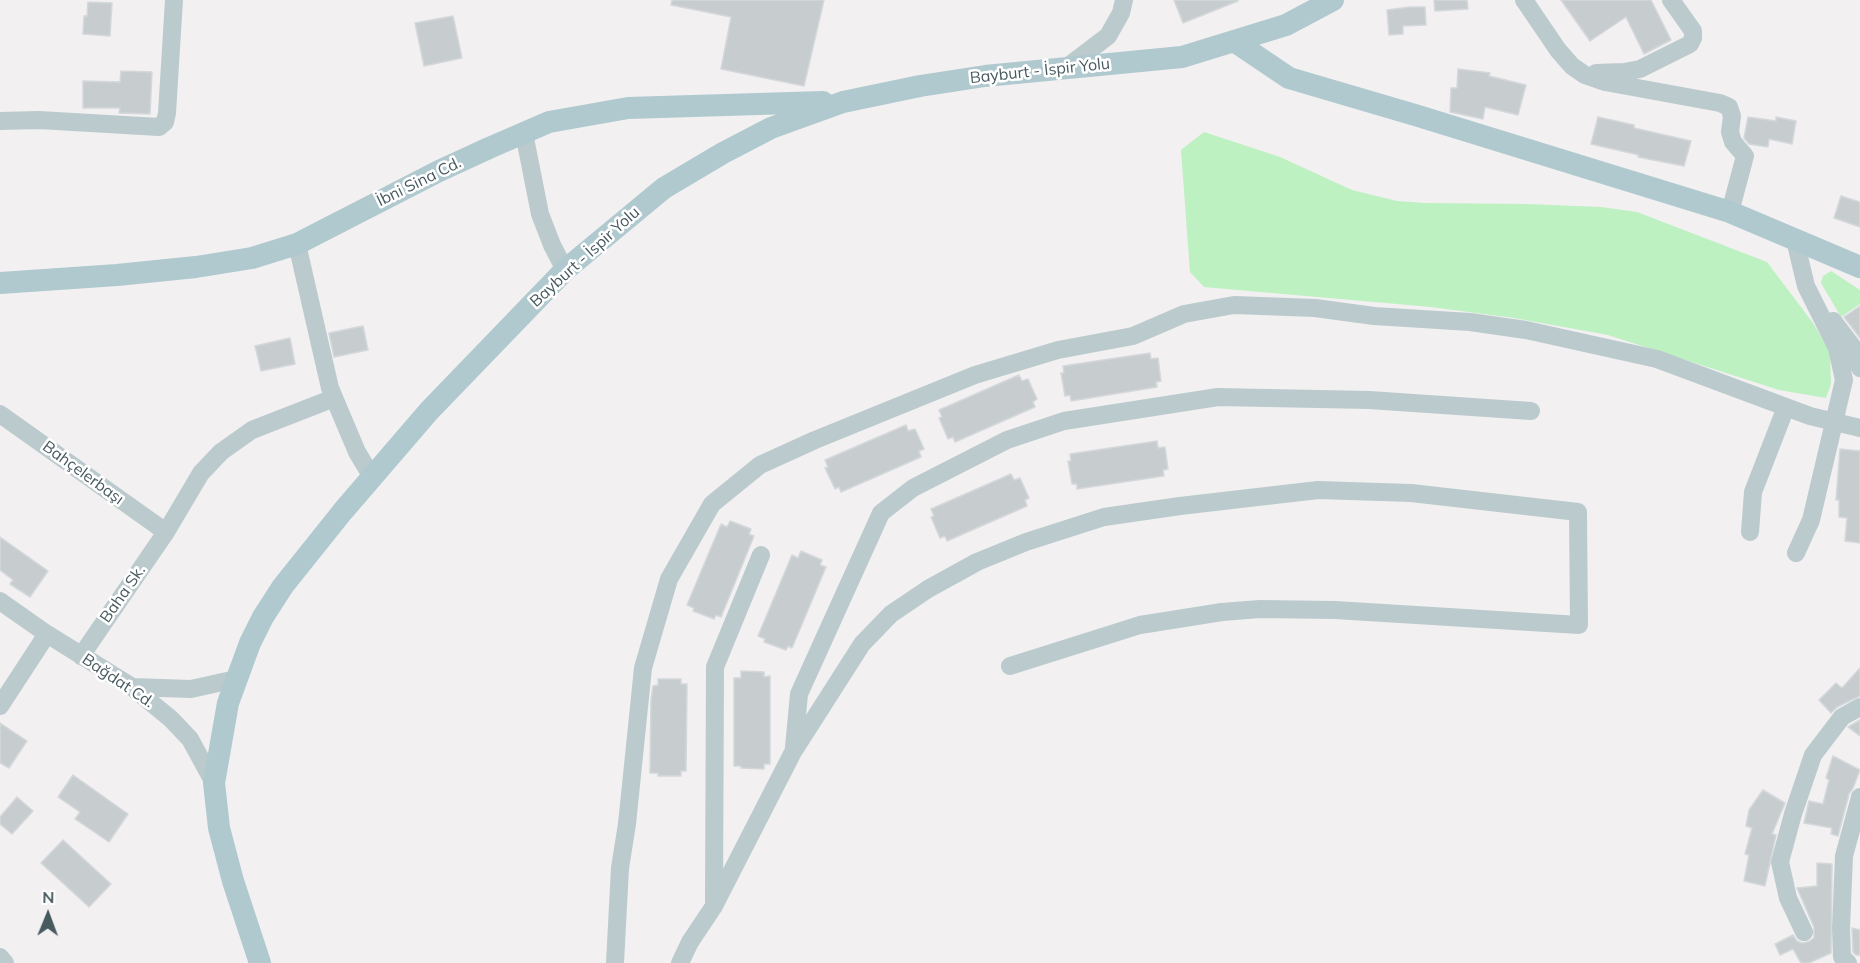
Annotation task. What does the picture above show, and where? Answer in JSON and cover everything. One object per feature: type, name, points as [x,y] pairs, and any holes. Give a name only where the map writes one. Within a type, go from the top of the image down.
[{"type":"main road","name":"Bayburt - İspir Yolu","points":[[260,963],[232,881],[219,828],[214,783],[226,713],[236,679],[259,625],[283,586],[372,477],[429,411],[565,270],[664,189],[713,159],[771,128],[843,102],[974,78],[1182,57],[1286,25],[1333,0]]},
{"type":"main road","points":[[1234,41],[1289,78],[1730,212],[1860,267]]},
{"type":"main road","name":"İbni Sina Cd.","points":[[0,283],[117,275],[196,267],[252,258],[297,244],[439,171],[549,122],[628,108],[843,102]]},
{"type":"street","points":[[0,121],[39,120],[159,126],[165,122],[174,0]]},
{"type":"street","points":[[1066,68],[1108,36],[1121,13],[1124,0]]},
{"type":"street","points":[[1524,0],[1558,50],[1572,66],[1582,73],[1605,82],[1720,103],[1729,107],[1732,116],[1730,132],[1733,142],[1745,156],[1730,212]]},
{"type":"street","points":[[1582,73],[1624,72],[1640,69],[1690,44],[1693,31],[1671,0]]},
{"type":"street","points":[[524,133],[540,214],[565,270]]},
{"type":"street","points":[[1795,240],[1806,286],[1837,348],[1844,380],[1811,520],[1796,553]]},
{"type":"street","points":[[297,244],[334,398],[357,452],[372,477]]},
{"type":"street","points":[[1806,286],[1852,346],[1860,368]]},
{"type":"street","points":[[615,963],[620,868],[627,824],[643,668],[659,610],[669,579],[712,504],[760,465],[975,375],[1058,351],[1133,336],[1184,314],[1234,305],[1315,308],[1374,316],[1470,322],[1526,330],[1657,359],[1786,407],[1860,428]]},
{"type":"street","points":[[793,752],[799,694],[881,513],[913,488],[1007,440],[1064,421],[1218,397],[1369,400],[1531,411]]},
{"type":"street","name":"Baha Sk.","points":[[81,656],[166,532],[201,473],[221,452],[252,430],[334,398]]},
{"type":"street","points":[[1750,532],[1753,492],[1786,407]]},
{"type":"street","name":"Bahçelerbaşı","points":[[0,414],[166,532]]},
{"type":"street","points":[[680,963],[690,942],[714,906],[793,752],[862,644],[891,614],[928,589],[977,562],[1026,542],[1104,517],[1318,490],[1411,493],[1578,512],[1579,625],[1335,610],[1231,611],[1194,615],[1140,626],[1010,666]]},
{"type":"street","points":[[714,906],[715,667],[761,555]]},
{"type":"street","name":"Bağdat Cd.","points":[[0,601],[47,634],[132,687],[171,719],[190,739],[214,783]]},
{"type":"street","points":[[0,706],[47,634]]},
{"type":"street","points":[[132,687],[191,689],[236,679]]},
{"type":"street","points":[[1804,932],[1788,898],[1780,862],[1782,853],[1792,814],[1813,755],[1842,717],[1860,707]]},
{"type":"street","points":[[1848,963],[1842,957],[1840,928],[1860,797]]},
{"type":"street","points":[[0,957],[5,963]]},
{"type":"green space","points":[[1204,132],[1280,157],[1352,190],[1397,201],[1601,207],[1637,212],[1767,262],[1813,323],[1830,352],[1831,384],[1826,398],[1779,390],[1608,335],[1514,318],[1431,307],[1204,287],[1190,272],[1181,150]]},
{"type":"green space","points":[[1831,271],[1860,290],[1860,304],[1841,317],[1821,283],[1823,276]]},
{"type":"building","points":[[672,0],[824,0],[804,86],[721,69],[731,17],[671,5]]},
{"type":"building","points":[[1174,0],[1238,0],[1238,1],[1183,23]]},
{"type":"building","points":[[1434,0],[1467,0],[1468,9],[1435,11]]},
{"type":"building","points":[[1561,0],[1651,0],[1671,40],[1644,54],[1626,17],[1590,41]]},
{"type":"building","points":[[88,2],[112,3],[110,36],[83,34]]},
{"type":"building","points":[[1425,7],[1426,25],[1403,26],[1403,34],[1389,35],[1387,10]]},
{"type":"building","points":[[453,16],[462,58],[424,66],[415,23]]},
{"type":"building","points":[[1458,69],[1490,73],[1489,76],[1526,85],[1518,115],[1485,107],[1483,119],[1450,112],[1451,88],[1457,88]]},
{"type":"building","points":[[121,71],[152,72],[150,114],[119,113],[120,108],[83,108],[83,81],[120,82]]},
{"type":"building","points":[[1598,117],[1691,141],[1684,166],[1638,157],[1639,155],[1591,144]]},
{"type":"building","points":[[1748,117],[1776,121],[1776,117],[1796,121],[1792,144],[1769,139],[1768,147],[1749,144],[1744,138]]},
{"type":"building","points":[[1841,196],[1860,202],[1860,227],[1834,218]]},
{"type":"building","points":[[1860,306],[1860,338],[1844,317]]},
{"type":"building","points":[[363,326],[368,350],[334,357],[329,333]]},
{"type":"building","points":[[290,338],[295,364],[261,371],[255,346]]},
{"type":"building","points":[[1150,353],[1151,359],[1158,358],[1161,381],[1156,382],[1157,387],[1071,401],[1070,395],[1065,396],[1061,373],[1064,373],[1063,366]]},
{"type":"building","points":[[1019,375],[1022,381],[1028,379],[1037,399],[1033,402],[1035,407],[955,442],[953,437],[948,439],[939,418],[942,417],[939,410]]},
{"type":"building","points":[[906,425],[908,431],[915,429],[924,449],[919,451],[921,457],[841,492],[839,487],[835,489],[825,468],[828,467],[825,460]]},
{"type":"building","points":[[1157,441],[1158,448],[1165,447],[1168,469],[1163,470],[1164,476],[1077,489],[1077,484],[1072,484],[1068,461],[1071,461],[1070,454]]},
{"type":"building","points":[[1840,449],[1860,451],[1860,543],[1845,541],[1847,518],[1839,517],[1839,500],[1836,500]]},
{"type":"building","points":[[1011,474],[1014,480],[1020,478],[1029,498],[1025,500],[1027,506],[947,541],[945,536],[940,538],[931,517],[934,516],[931,509]]},
{"type":"building","points":[[730,521],[751,529],[749,534],[754,536],[721,617],[716,615],[714,619],[693,611],[694,608],[687,605],[721,524],[727,527]]},
{"type":"building","points":[[0,537],[48,571],[30,597],[10,584],[13,580],[0,570]]},
{"type":"building","points":[[801,551],[822,560],[820,565],[826,567],[792,648],[788,646],[786,650],[764,642],[765,639],[758,636],[792,555],[798,558]]},
{"type":"building","points":[[1860,668],[1860,696],[1837,707],[1831,713],[1819,700],[1836,683],[1842,688]]},
{"type":"building","points":[[741,671],[764,672],[764,677],[770,676],[770,764],[764,764],[764,769],[734,766],[734,678],[741,678]]},
{"type":"building","points":[[658,679],[681,679],[681,684],[687,684],[686,771],[681,771],[681,776],[658,776],[658,773],[650,773],[651,700],[653,686],[658,685]]},
{"type":"building","points":[[1860,720],[1860,736],[1848,727]]},
{"type":"building","points":[[0,723],[27,741],[9,768],[0,763]]},
{"type":"building","points":[[1833,756],[1860,770],[1849,794],[1838,836],[1831,834],[1832,828],[1804,823],[1809,801],[1823,804],[1829,780],[1826,778]]},
{"type":"building","points":[[73,775],[128,814],[109,842],[75,819],[80,812],[58,797]]},
{"type":"building","points":[[1763,790],[1785,803],[1772,834],[1776,835],[1765,886],[1744,881],[1749,855],[1745,854],[1752,828],[1746,826],[1749,810]]},
{"type":"building","points":[[17,797],[33,811],[12,834],[0,824],[0,817]]},
{"type":"building","points":[[63,840],[111,884],[89,907],[41,863]]},
{"type":"building","points":[[1817,863],[1832,864],[1831,953],[1809,963],[1801,963],[1793,949],[1780,955],[1775,944],[1793,935],[1797,941],[1802,943],[1814,938],[1814,927],[1797,888],[1817,886]]},
{"type":"building","points":[[1852,928],[1860,930],[1860,955],[1853,952]]}]
